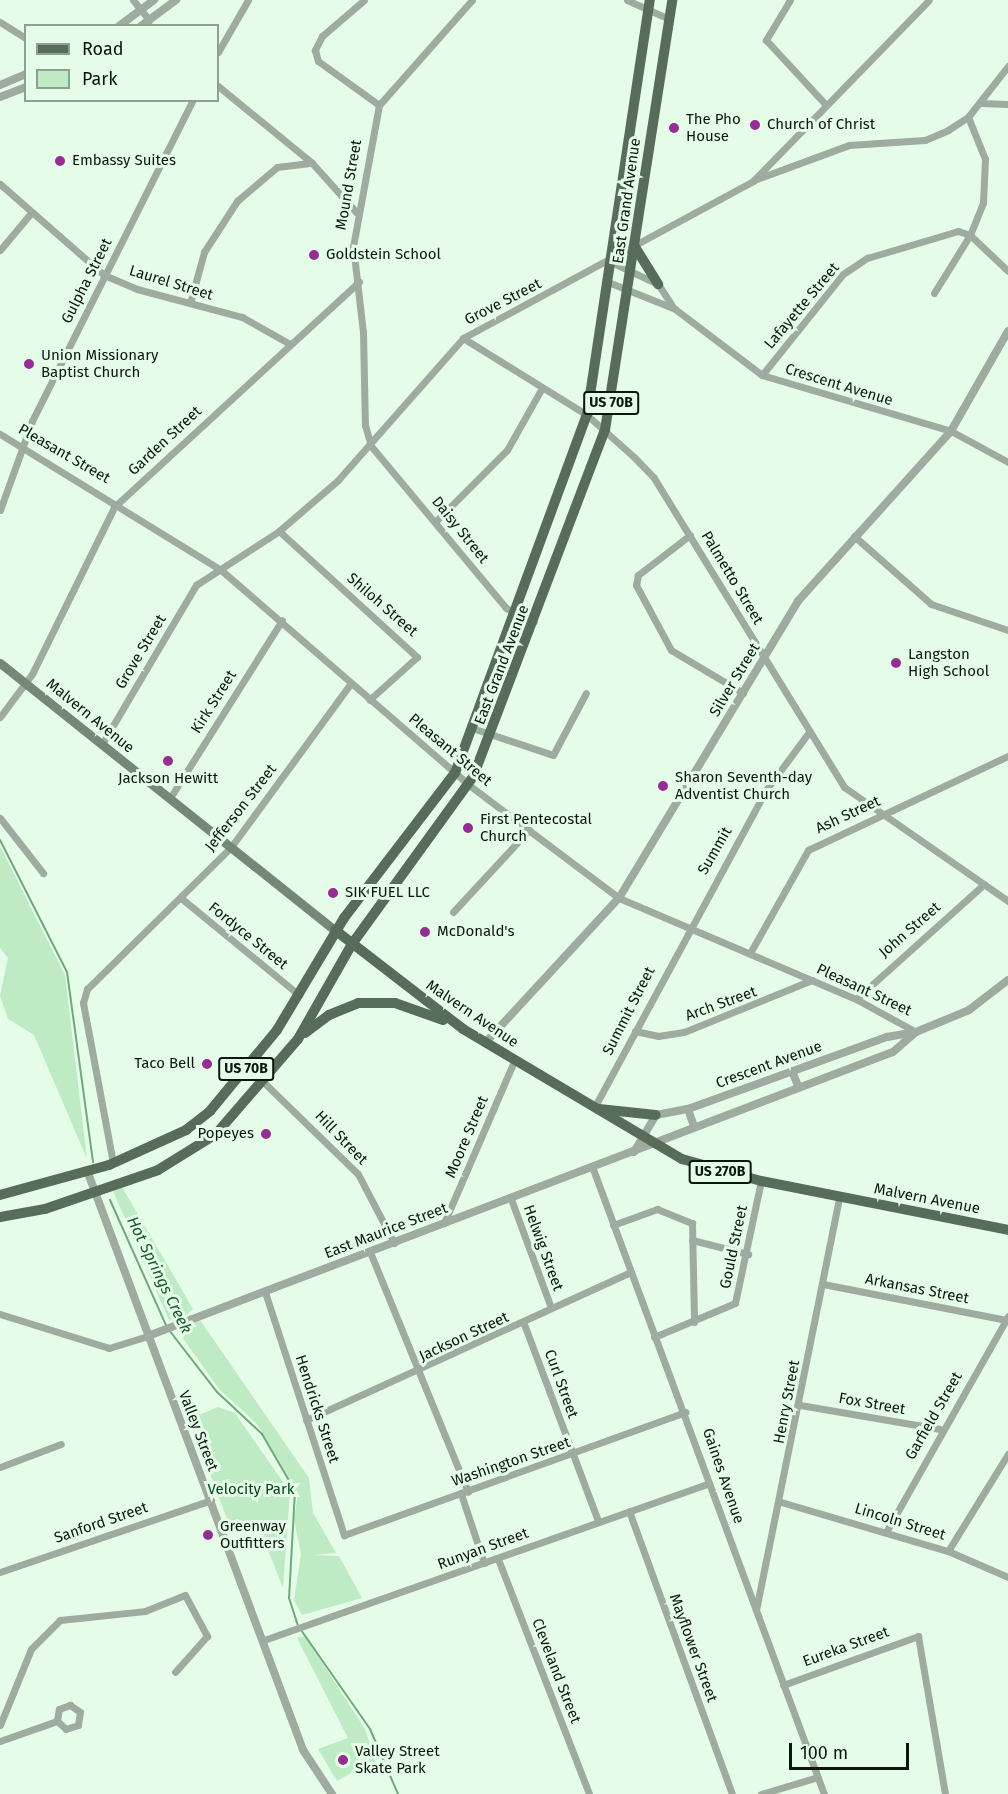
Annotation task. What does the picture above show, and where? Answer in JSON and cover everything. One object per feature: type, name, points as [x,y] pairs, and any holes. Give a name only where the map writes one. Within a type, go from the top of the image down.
[{"type":"main road","name":"East Grand Avenue","points":[[113,1163],[186,1130],[248,1067],[299,995],[335,930],[455,773],[587,415],[650,0]]},
{"type":"main road","name":"East Grand Avenue","points":[[96,1192],[189,1152],[216,1134],[265,1082],[298,1039],[352,944],[469,784],[492,736],[605,430],[630,287],[672,0]]},
{"type":"main road","points":[[635,247],[658,284]]},
{"type":"main road","name":"Malvern Avenue","points":[[0,663],[352,944],[463,1029],[514,1062],[641,1136],[716,1171],[1008,1230]]},
{"type":"main road","name":"US 270B","points":[[298,1039],[329,1015],[374,1002],[417,1009],[463,1029]]},
{"type":"main road","points":[[594,1108],[656,1115]]},
{"type":"main road","name":"US 70B","points":[[0,1195],[88,1173],[113,1163]]},
{"type":"main road","name":"US 70B","points":[[0,1217],[96,1192]]},
{"type":"street","points":[[133,0],[149,20]]},
{"type":"street","points":[[122,24],[154,0]]},
{"type":"street","points":[[144,24],[176,0]]},
{"type":"street","points":[[219,50],[248,0]]},
{"type":"street","points":[[364,0],[322,36],[315,50],[318,61],[379,105]]},
{"type":"street","name":"Mound Street","points":[[371,446],[364,425],[359,282],[353,246],[356,212],[379,105],[472,0]]},
{"type":"street","points":[[627,0],[648,14],[669,19]]},
{"type":"street","points":[[790,0],[766,40],[826,105]]},
{"type":"street","name":"Grove Street","points":[[102,744],[196,585],[279,531],[371,446],[463,338],[611,261],[753,181],[929,0]]},
{"type":"street","points":[[0,22],[24,37]]},
{"type":"street","points":[[753,181],[849,145],[925,140],[968,117],[1008,66]]},
{"type":"street","points":[[0,85],[24,75]]},
{"type":"street","points":[[219,87],[312,163],[356,212]]},
{"type":"street","points":[[0,97],[24,88]]},
{"type":"street","name":"Gulpha Street","points":[[0,510],[23,443],[104,275],[192,102]]},
{"type":"street","points":[[980,104],[1008,104]]},
{"type":"street","points":[[934,292],[970,235],[987,182],[978,135],[968,117]]},
{"type":"street","points":[[190,303],[204,252],[237,201],[277,167],[312,163]]},
{"type":"street","name":"Laurel Street","points":[[0,184],[30,214],[104,275],[242,317],[290,344]]},
{"type":"street","points":[[0,250],[30,214]]},
{"type":"street","name":"Lafayette Street","points":[[762,375],[843,274],[867,258],[958,231],[970,235]]},
{"type":"street","points":[[970,235],[1008,271]]},
{"type":"street","name":"Crescent Avenue","points":[[611,261],[658,284],[675,309]]},
{"type":"street","name":"Garden Street","points":[[0,717],[26,683],[119,502],[359,282]]},
{"type":"street","name":"Crescent Avenue","points":[[608,282],[630,287],[675,309],[762,375],[951,431],[1008,462]]},
{"type":"street","name":"Silver Street","points":[[485,1043],[619,898],[813,580],[951,431],[1008,331]]},
{"type":"street","name":"Palmetto Street","points":[[463,338],[587,415],[654,478],[844,787],[1008,901]]},
{"type":"street","points":[[436,521],[507,450],[542,388]]},
{"type":"street","name":"Pleasant Street","points":[[0,434],[23,443],[119,502],[221,570],[282,620],[369,700],[455,773],[619,898],[856,999],[916,1032]]},
{"type":"street","name":"Daisy Street","points":[[371,446],[513,614],[534,622]]},
{"type":"street","name":"Shiloh Street","points":[[279,531],[417,657],[369,700]]},
{"type":"street","points":[[690,536],[639,575],[636,585],[671,650],[743,693]]},
{"type":"street","points":[[854,536],[917,596],[960,615],[1008,630]]},
{"type":"street","name":"Kirk Street","points":[[170,798],[282,620]]},
{"type":"street","name":"Jefferson Street","points":[[113,1163],[85,1013],[87,989],[231,847],[351,684]]},
{"type":"street","points":[[472,728],[553,755],[586,693]]},
{"type":"street","name":"Summit","points":[[688,927],[766,790],[809,732]]},
{"type":"street","name":"Ash Street","points":[[750,953],[808,850],[1008,756]]},
{"type":"street","points":[[0,818],[43,873]]},
{"type":"street","points":[[453,912],[529,830]]},
{"type":"street","name":"John Street","points":[[856,999],[984,884]]},
{"type":"street","name":"Fordyce Street","points":[[180,898],[299,995]]},
{"type":"street","name":"Summit Street","points":[[594,1108],[688,927]]},
{"type":"street","name":"Arch Street","points":[[635,1031],[658,1036],[684,1032],[812,980]]},
{"type":"street","name":"Crescent Avenue","points":[[656,1115],[688,1109],[887,1037],[916,1032],[969,1010],[1008,980]]},
{"type":"street","name":"Crescent Avenue","points":[[654,1143],[893,1052],[916,1032]]},
{"type":"street","name":"Moore Street","points":[[444,1223],[514,1062]]},
{"type":"street","name":"Hill Street","points":[[248,1067],[358,1174],[394,1243]]},
{"type":"street","points":[[792,1071],[799,1088]]},
{"type":"street","points":[[688,1109],[694,1126]]},
{"type":"street","points":[[634,1152],[641,1136],[656,1115]]},
{"type":"street","name":"East Maurice Street","points":[[148,1336],[593,1169],[654,1143]]},
{"type":"street","name":"Gaines Avenue","points":[[593,1169],[629,1273],[686,1412],[824,1794]]},
{"type":"street","name":"Valley Street","points":[[88,1173],[264,1640],[303,1750],[332,1794]]},
{"type":"street","name":"Gould Street","points":[[654,1337],[735,1303],[748,1254],[761,1181]]},
{"type":"street","name":"Henry Street","points":[[756,1610],[782,1502],[839,1197]]},
{"type":"street","name":"Helwig Street","points":[[511,1199],[550,1305]]},
{"type":"street","points":[[613,1225],[657,1209],[692,1222],[694,1322]]},
{"type":"street","points":[[692,1240],[748,1254]]},
{"type":"street","points":[[369,1252],[464,1493],[484,1563]]},
{"type":"street","name":"Jackson Street","points":[[306,1420],[416,1374],[525,1324],[550,1305],[629,1273]]},
{"type":"street","name":"Arkansas Street","points":[[823,1284],[1007,1318]]},
{"type":"street","name":"Hendricks Street","points":[[265,1292],[344,1535]]},
{"type":"street","points":[[0,1314],[109,1347],[148,1336]]},
{"type":"street","name":"Garfield Street","points":[[886,1532],[940,1429],[1007,1318]]},
{"type":"street","name":"Curl Street","points":[[525,1324],[598,1521]]},
{"type":"street","name":"Fox Street","points":[[800,1405],[940,1429]]},
{"type":"street","name":"Washington Street","points":[[344,1535],[572,1455],[686,1412]]},
{"type":"street","points":[[0,1467],[61,1444]]},
{"type":"street","points":[[948,1551],[1008,1454]]},
{"type":"street","name":"Runyan Street","points":[[264,1640],[710,1483]]},
{"type":"street","name":"Sanford Street","points":[[0,1572],[211,1500]]},
{"type":"street","name":"Lincoln Street","points":[[782,1502],[948,1551],[1008,1577]]},
{"type":"street","name":"Mayflower Street","points":[[629,1511],[732,1794]]},
{"type":"street","name":"Cleveland Street","points":[[498,1558],[589,1794]]},
{"type":"street","points":[[0,1725],[31,1649],[60,1620],[145,1611],[185,1595],[207,1636],[176,1672]]},
{"type":"street","name":"Eureka Street","points":[[783,1684],[918,1636],[945,1794]]},
{"type":"street","points":[[0,1741],[57,1721]]},
{"type":"street","points":[[761,1794],[818,1777]]},
{"type":"green space","points":[[0,846],[65,975],[87,1159],[34,1035],[8,1019],[0,996],[8,958],[0,948]]},
{"type":"green space","points":[[122,1187],[193,1309],[186,1315],[169,1320],[113,1191]]},
{"type":"green space","points":[[200,1320],[309,1478],[313,1513],[336,1553],[313,1555],[339,1556],[362,1598],[302,1615],[294,1600],[301,1554],[294,1520],[298,1493],[257,1424],[219,1389],[177,1330]]},
{"type":"green space","name":"Velocity Park","points":[[218,1407],[235,1413],[290,1492],[283,1588],[257,1522],[232,1532],[189,1419]]},
{"type":"green space","points":[[305,1636],[365,1729],[377,1767],[364,1772],[362,1767],[337,1781],[318,1749],[348,1738],[297,1638]]},
{"type":"waterway","name":"Hot Springs Creek","points":[[0,840],[67,972],[93,1162]]},
{"type":"waterway","name":"Hot Springs Creek","points":[[110,1200],[166,1325]]},
{"type":"waterway","name":"Hot Springs Creek","points":[[169,1330],[217,1392],[262,1434],[295,1491],[289,1598],[298,1625]]},
{"type":"waterway","name":"Hot Springs Creek","points":[[301,1630],[370,1729],[398,1794]]},
{"type":"place","name":"Church of Christ","points":[[755,125]]},
{"type":"place","name":"The Pho House","points":[[674,128]]},
{"type":"place","name":"Embassy Suites","points":[[60,161]]},
{"type":"place","name":"Goldstein School","points":[[314,255]]},
{"type":"place","name":"Union Missionary Baptist Church","points":[[29,364]]},
{"type":"place","name":"Langston High School","points":[[896,663]]},
{"type":"place","name":"Jackson Hewitt","points":[[168,761]]},
{"type":"place","name":"Sharon Seventh-day Adventist Church","points":[[663,786]]},
{"type":"place","name":"First Pentecostal Church","points":[[468,828]]},
{"type":"place","name":"SIK FUEL LLC","points":[[333,893]]},
{"type":"place","name":"McDonald's","points":[[425,932]]},
{"type":"place","name":"Taco Bell","points":[[207,1064]]},
{"type":"place","name":"Popeyes","points":[[266,1134]]},
{"type":"place","name":"Greenway Outfitters","points":[[208,1535]]},
{"type":"place","name":"Valley Street Skate Park","points":[[343,1760]]}]
